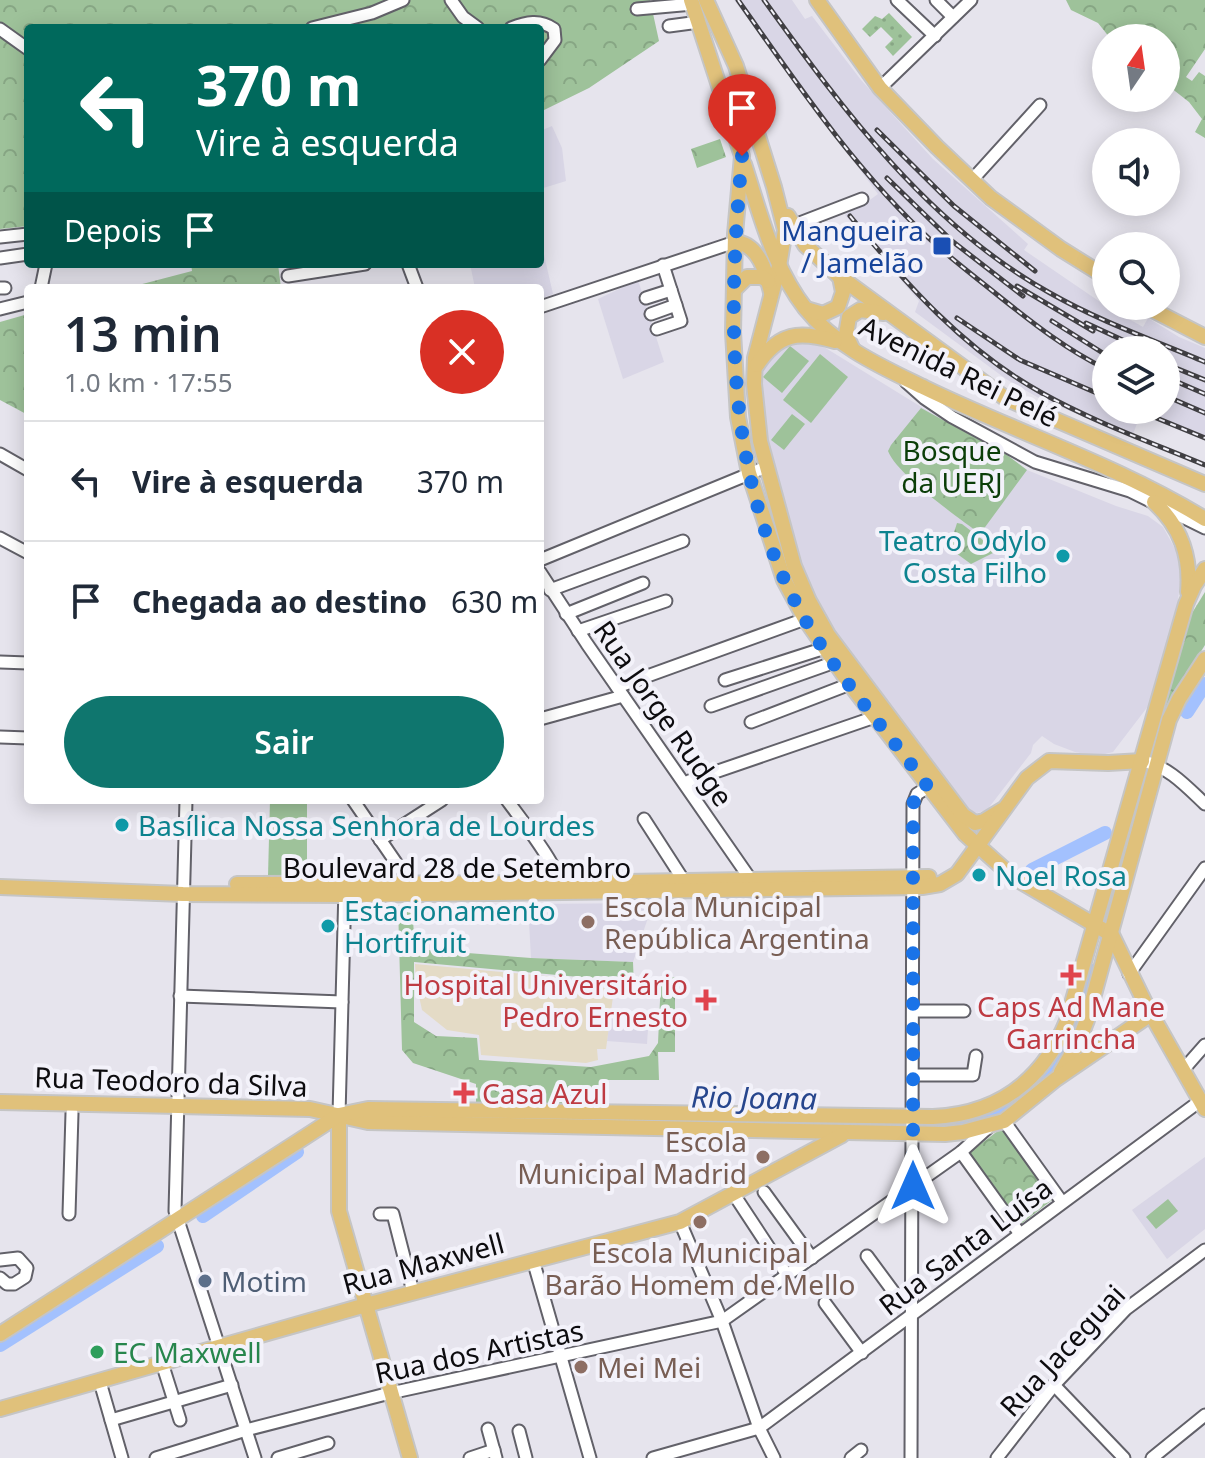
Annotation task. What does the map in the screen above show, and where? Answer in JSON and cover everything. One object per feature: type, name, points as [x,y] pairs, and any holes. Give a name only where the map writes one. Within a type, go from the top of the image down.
[{"type":"main road","points":[[817,0],[880,88],[937,147],[991,198],[1092,268]]},
{"type":"main road","points":[[696,1],[736,66],[785,230],[754,369],[756,422],[794,566],[828,635],[963,815],[975,823],[1007,807]]},
{"type":"main road","name":"Avenida Rei Pelé","points":[[696,1],[699,22],[766,232],[779,266],[805,309],[840,342],[900,376],[1151,487],[1205,519]]},
{"type":"main road","points":[[742,156],[735,242],[733,341],[738,417],[749,473],[784,580],[805,619],[850,684],[978,847],[1013,877],[1112,935],[1129,974],[1203,1105]]},
{"type":"main road","name":"Avenida Rei Pelé","points":[[774,187],[792,226],[805,245],[840,277],[1005,398],[1205,484]]},
{"type":"main road","points":[[735,242],[751,246],[768,281],[771,297]]},
{"type":"main road","points":[[735,289],[747,277],[762,277],[768,281]]},
{"type":"main road","points":[[805,309],[823,314],[838,307],[843,292],[840,277]]},
{"type":"main road","points":[[854,351],[846,335],[849,317],[860,310],[888,313]]},
{"type":"main road","points":[[1172,320],[1205,337]]},
{"type":"main road","points":[[754,369],[771,347],[788,337],[806,335],[840,342]]},
{"type":"main road","points":[[1154,502],[1174,524],[1183,542],[1188,565],[1186,604]]},
{"type":"main road","points":[[557,1119],[949,1116],[977,1110],[1019,1088],[1038,1071],[1060,1038],[1067,1021],[1186,604],[1205,569]]},
{"type":"main road","points":[[1186,604],[1205,581]]},
{"type":"main road","points":[[1056,1079],[1068,1062],[1087,1020],[1173,710],[1205,659]]},
{"type":"main road","points":[[1108,763],[1135,748],[1149,729]]},
{"type":"main road","points":[[914,883],[940,884],[950,880],[963,867],[1027,778],[1049,761],[1142,761]]},
{"type":"main road","name":"Boulevard 28 de Setembro","points":[[0,877],[183,889]]},
{"type":"main road","name":"Boulevard 28 de Setembro","points":[[685,886],[751,880],[914,883]]},
{"type":"main road","name":"Boulevard 28 de Setembro","points":[[345,889],[410,883],[560,888]]},
{"type":"main road","name":"Boulevard 28 de Setembro","points":[[0,887],[345,889],[914,883]]},
{"type":"main road","points":[[557,1119],[846,1133],[954,1133],[997,1123],[1151,1014]]},
{"type":"main road","name":"Rua Teodoro da Silva","points":[[0,1102],[310,1109],[368,1122],[557,1119]]},
{"type":"main road","points":[[0,1334],[339,1115]]},
{"type":"main road","points":[[339,1115],[339,1211],[410,1458]]},
{"type":"main road","name":"Rua Maxwell","points":[[0,1409],[413,1292],[680,1222],[846,1133]]},
{"type":"street","points":[[328,24],[372,13],[403,0]]},
{"type":"street","points":[[451,0],[463,17],[473,24]]},
{"type":"street","points":[[897,0],[935,36]]},
{"type":"street","points":[[936,0],[953,17]]},
{"type":"street","points":[[880,88],[971,0]]},
{"type":"street","points":[[637,9],[696,1]]},
{"type":"street","points":[[669,26],[699,22]]},
{"type":"street","points":[[544,24],[554,29],[555,34],[553,46],[544,56]]},
{"type":"street","points":[[0,29],[24,46]]},
{"type":"street","points":[[972,180],[1040,105]]},
{"type":"street","points":[[792,226],[862,199]]},
{"type":"street","points":[[0,237],[24,234]]},
{"type":"street","points":[[544,306],[735,242]]},
{"type":"street","points":[[0,258],[24,255]]},
{"type":"street","points":[[657,329],[681,322],[663,265]]},
{"type":"street","points":[[288,276],[339,268]]},
{"type":"street","points":[[646,298],[671,290]]},
{"type":"street","points":[[0,309],[24,303]]},
{"type":"street","points":[[651,314],[676,305]]},
{"type":"street","points":[[900,376],[924,398],[952,417],[1035,462],[1119,487],[1205,528]]},
{"type":"street","points":[[0,454],[24,468]]},
{"type":"street","points":[[544,558],[766,467]]},
{"type":"street","points":[[0,538],[24,551]]},
{"type":"street","points":[[550,590],[683,541]]},
{"type":"street","name":"Rua Jorge Rudge","points":[[544,579],[751,880]]},
{"type":"street","points":[[566,614],[643,583]]},
{"type":"street","points":[[578,631],[666,601]]},
{"type":"street","points":[[544,718],[805,619]]},
{"type":"street","points":[[725,680],[825,648]]},
{"type":"street","points":[[0,662],[24,663]]},
{"type":"street","points":[[711,706],[835,662]]},
{"type":"street","points":[[751,722],[850,684]]},
{"type":"street","points":[[689,781],[875,717]]},
{"type":"street","points":[[0,737],[24,738]]},
{"type":"street","points":[[1142,761],[1158,765],[1174,775],[1205,804]]},
{"type":"street","points":[[911,1458],[913,804],[917,794],[928,787]]},
{"type":"street","points":[[186,804],[177,1108],[177,1222],[255,1458]]},
{"type":"street","points":[[356,804],[410,883]]},
{"type":"street","points":[[380,840],[436,804]]},
{"type":"street","points":[[509,804],[560,888]]},
{"type":"street","points":[[644,819],[685,886]]},
{"type":"street","points":[[1129,974],[1205,868]]},
{"type":"street","points":[[339,1115],[345,889]]},
{"type":"street","points":[[180,996],[342,1002]]},
{"type":"street","points":[[913,1011],[964,1011]]},
{"type":"street","points":[[1183,1070],[1205,1045]]},
{"type":"street","points":[[913,1075],[973,1075],[976,1056]]},
{"type":"street","name":"Rua Santa Luísa","points":[[759,1428],[1062,1202],[1203,1105]]},
{"type":"street","points":[[69,1214],[72,1113]]},
{"type":"street","points":[[722,1321],[961,1152],[997,1123],[1062,1202]]},
{"type":"street","points":[[961,1152],[1020,1234]]},
{"type":"street","points":[[764,1192],[812,1258]]},
{"type":"street","points":[[733,1193],[787,1275]]},
{"type":"street","points":[[380,1214],[393,1214],[413,1292]]},
{"type":"street","points":[[680,1222],[722,1321],[759,1428],[774,1458]]},
{"type":"street","name":"Rua Jaceguai","points":[[997,1458],[1054,1385],[1126,1309],[1205,1250]]},
{"type":"street","points":[[867,1256],[911,1312]]},
{"type":"street","points":[[0,1260],[18,1258],[27,1268],[25,1277],[14,1284],[7,1284],[0,1278]]},
{"type":"street","points":[[533,1260],[590,1458]]},
{"type":"street","points":[[825,1303],[862,1353]]},
{"type":"street","name":"Rua dos Artistas","points":[[156,1458],[246,1430],[390,1393],[722,1321]]},
{"type":"street","points":[[162,1363],[180,1420]]},
{"type":"street","points":[[100,1382],[122,1458]]},
{"type":"street","points":[[111,1420],[232,1385]]},
{"type":"street","points":[[1054,1385],[1124,1458]]},
{"type":"street","points":[[1152,1458],[1205,1415]]},
{"type":"street","points":[[653,1458],[759,1428]]},
{"type":"street","points":[[470,1458],[495,1454],[488,1429]]},
{"type":"street","points":[[519,1431],[526,1458]]},
{"type":"street","points":[[278,1458],[328,1443]]},
{"type":"street","points":[[851,1458],[861,1450]]},
{"type":"shaded area","points":[[734,0],[792,0],[805,19],[812,16],[861,80],[933,159],[1028,244],[1024,250],[1092,296],[1092,320],[1131,320],[1143,327],[1147,320],[1151,320],[1177,336],[1092,336],[1092,420],[1037,397],[1006,379],[915,312],[919,301],[845,215],[878,194]]},
{"type":"shaded area","points":[[552,126],[562,148],[566,181],[544,188],[544,129]]},
{"type":"shaded area","points":[[544,255],[553,294],[544,297],[544,284],[474,284],[471,268],[544,268]]},
{"type":"shaded area","points":[[638,280],[664,362],[623,379],[598,299]]},
{"type":"shaded area","points":[[1180,337],[1205,348],[1205,436],[1176,424],[1180,424]]},
{"type":"shaded area","points":[[808,341],[824,347],[1007,455],[1027,470],[1148,516],[1163,527],[1178,554],[1181,577],[1177,607],[1165,659],[1149,705],[1113,752],[1097,756],[1075,752],[1042,736],[987,810],[977,813],[970,810],[853,657],[828,621],[801,564],[763,426],[761,383],[765,365],[783,346]]},
{"type":"shaded area","points":[[1101,424],[1137,424],[1132,437]]},
{"type":"shaded area","name":"Escola Municipal República Argentina","points":[[653,903],[633,962],[531,958],[528,904]]},
{"type":"shaded area","points":[[415,964],[567,978],[564,997],[577,998],[578,985],[614,989],[606,1049],[597,1049],[598,1060],[586,1063],[481,1055],[479,1035],[447,1030],[422,1010]]},
{"type":"shaded area","points":[[611,1011],[649,1014],[647,1044],[607,1041]]},
{"type":"shaded area","points":[[1205,1157],[1205,1229],[1167,1259],[1132,1210]]},
{"type":"green space","points":[[0,0],[650,0],[659,41],[589,88],[544,110],[544,24],[24,24],[24,226],[0,229]]},
{"type":"green space","points":[[1066,0],[1205,0],[1205,49],[1186,77],[1192,81],[1199,72],[1205,76],[1205,138],[1195,132],[1202,119],[1180,95],[1180,24],[1099,24],[1071,10]]},
{"type":"green space","points":[[889,13],[912,37],[893,56],[885,47],[893,39],[881,27],[870,37],[862,29],[875,16],[882,19]]},
{"type":"green space","points":[[720,139],[726,157],[697,168],[691,149]]},
{"type":"green space","points":[[192,268],[278,268],[280,284],[142,284],[192,271]]},
{"type":"green space","points":[[24,315],[24,413],[0,400],[0,322]]},
{"type":"green space","points":[[790,346],[809,361],[782,393],[763,377]]},
{"type":"green space","points":[[820,354],[848,377],[811,423],[783,400]]},
{"type":"green space","name":"Bosque da UERJ","points":[[921,408],[1007,455],[1027,470],[980,534],[915,483],[888,451]]},
{"type":"green space","points":[[792,414],[805,424],[784,450],[771,440]]},
{"type":"green space","points":[[957,523],[992,547],[993,553],[971,564],[949,548]]},
{"type":"green space","points":[[1205,592],[1205,645],[1161,715],[1192,613]]},
{"type":"green space","points":[[270,804],[307,804],[307,876],[268,876]]},
{"type":"green space","points":[[398,905],[412,906],[415,949],[633,962],[634,988],[579,984],[579,977],[414,962],[414,1022],[436,1036],[477,1038],[479,1060],[591,1067],[649,1056],[658,1043],[661,979],[675,977],[675,1052],[658,1052],[659,1080],[606,1080],[607,1109],[476,1104],[476,1084],[413,1063],[402,1050]]},
{"type":"green space","points":[[999,1130],[1010,1134],[1056,1197],[1021,1224],[969,1153]]},
{"type":"green space","points":[[1168,1199],[1178,1211],[1156,1229],[1146,1217]]},
{"type":"waterway","name":"Rio Joana","points":[[1187,712],[1205,684]]},
{"type":"waterway","points":[[1032,870],[1105,833]]},
{"type":"waterway","name":"Rio Joana","points":[[1107,917],[1127,848]]},
{"type":"waterway","name":"Rio Joana","points":[[923,1125],[992,1114],[1021,1099],[1037,1085],[1062,1051],[1079,1013],[1092,971]]},
{"type":"waterway","name":"Rio Joana","points":[[732,1123],[904,1125]]},
{"type":"waterway","name":"Rio Joana","points":[[203,1216],[297,1152]]},
{"type":"waterway","name":"Rio Joana","points":[[0,1345],[157,1246]]},
{"type":"railway","points":[[738,0],[829,127],[906,216],[950,257],[1025,317],[1092,362]]},
{"type":"railway","points":[[764,0],[825,83],[891,163],[965,234],[1006,266],[1050,293],[1205,362]]},
{"type":"railway","points":[[877,130],[954,206],[1035,271]]},
{"type":"railway","points":[[887,178],[952,241],[1023,296]]},
{"type":"railway","points":[[850,216],[938,314],[1014,376],[1082,413],[1205,465]]},
{"type":"railway","points":[[1017,286],[1093,331]]},
{"type":"railway","points":[[957,318],[1020,360],[1092,391]]},
{"type":"railway","points":[[1052,321],[1092,346]]},
{"type":"railway","points":[[1086,323],[1114,336]]},
{"type":"railway","points":[[1180,370],[1205,380]]},
{"type":"railway","points":[[1180,383],[1205,394]]},
{"type":"railway","points":[[1180,402],[1205,413]]},
{"type":"railway","points":[[1171,424],[1205,438]]},
{"type":"place","name":"Mangueira / Jamelão","points":[[942,246]]},
{"type":"place","name":"Teatro Odylo Costa Filho","points":[[1063,556]]},
{"type":"place","name":"Basílica Nossa Senhora de Lourdes","points":[[122,825]]},
{"type":"place","name":"Noel Rosa","points":[[979,875]]},
{"type":"place","name":"Escola Municipal República Argentina","points":[[588,922]]},
{"type":"place","name":"Estacionamento Hortifruit","points":[[328,926]]},
{"type":"place","name":"Caps Ad Mane Garrincha","points":[[1071,975]]},
{"type":"place","name":"Hospital Universitário Pedro Ernesto","points":[[706,1000]]},
{"type":"place","name":"Casa Azul","points":[[464,1093]]},
{"type":"place","name":"Escola Municipal Madrid","points":[[763,1157]]},
{"type":"place","name":"Escola Municipal Barão Homem de Mello","points":[[700,1222]]},
{"type":"place","name":"Motim","points":[[205,1281]]},
{"type":"place","name":"EC Maxwell","points":[[97,1352]]},
{"type":"place","name":"Mei Mei","points":[[581,1367]]},
{"type":"route","points":[[742,156],[735,234],[733,341],[738,417],[749,473],[773,554],[805,619],[928,787],[917,794],[913,804],[913,1186]]}]
